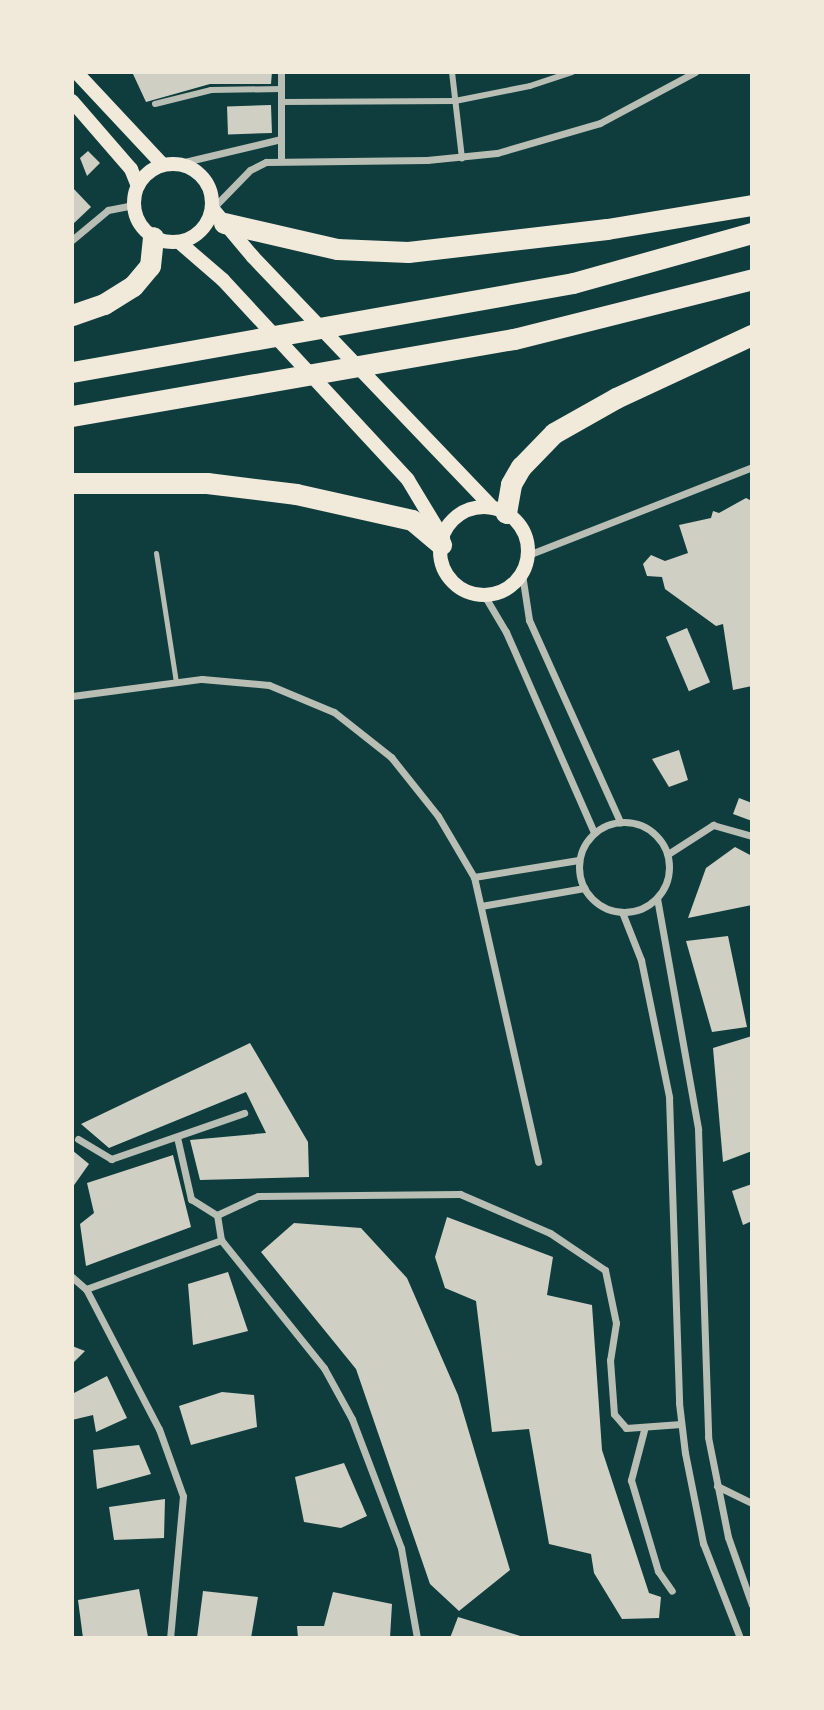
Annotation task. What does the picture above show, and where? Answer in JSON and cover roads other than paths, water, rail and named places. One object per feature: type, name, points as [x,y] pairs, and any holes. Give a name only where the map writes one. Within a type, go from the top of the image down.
[{"type":"highway","points":[[218,216],[337,249],[408,252],[607,229],[752,205]]},
{"type":"highway","points":[[72,372],[559,286],[752,233]]},
{"type":"highway","points":[[72,315],[104,304],[133,286],[150,266],[153,237]]},
{"type":"highway","points":[[72,416],[526,337],[752,279]]},
{"type":"highway","points":[[500,511],[520,467],[554,433],[616,398],[752,335]]},
{"type":"highway","points":[[72,483],[207,483],[296,494],[412,520],[442,541]]},
{"type":"main road","points":[[80,74],[170,165]]},
{"type":"main road","points":[[72,102],[131,169],[138,186]]},
{"type":"main road","points":[[170,165],[188,167],[208,184],[218,216],[253,257],[440,455],[525,534],[528,555],[522,574],[498,593],[484,595],[469,592],[446,573],[442,541],[408,480],[223,280],[179,242],[153,237],[136,218],[134,205],[138,186],[151,170],[170,165]]},
{"type":"main road","points":[[179,242],[201,231],[218,216]]},
{"type":"main road","points":[[442,541],[454,519],[466,511],[500,511]]},
{"type":"street","points":[[281,72],[281,159]]},
{"type":"street","points":[[452,72],[462,158]]},
{"type":"street","points":[[281,102],[455,101],[530,86],[572,72]]},
{"type":"street","points":[[218,216],[250,170],[281,159],[462,158],[531,145],[600,123],[695,72]]},
{"type":"street","points":[[155,104],[211,90],[282,89]]},
{"type":"street","points":[[170,165],[281,139]]},
{"type":"street","points":[[72,240],[108,210],[134,205]]},
{"type":"street","points":[[528,555],[752,467]]},
{"type":"street","points":[[522,574],[529,620],[620,822]]},
{"type":"street","points":[[484,595],[506,632],[594,832]]},
{"type":"street","points":[[72,696],[202,679],[269,685],[334,712],[391,757],[438,816],[474,877],[538,1161]]},
{"type":"street","points":[[620,822],[638,824],[654,833],[668,854],[666,885],[657,898],[641,909],[622,912],[600,905],[584,888],[579,860],[594,832],[620,822]]},
{"type":"street","points":[[668,854],[713,825],[752,836]]},
{"type":"street","points":[[474,877],[579,860]]},
{"type":"street","points":[[481,906],[584,888]]},
{"type":"street","points":[[657,898],[698,1129],[705,1405],[728,1537],[752,1605]]},
{"type":"street","points":[[622,912],[641,960],[669,1097],[681,1424],[703,1543],[740,1638]]},
{"type":"street","points":[[78,1139],[111,1159],[244,1113]]},
{"type":"street","points":[[177,1137],[191,1199],[217,1215]]},
{"type":"street","points":[[217,1215],[258,1196],[460,1194],[550,1233],[605,1270],[616,1323],[610,1360],[614,1414],[626,1428],[644,1430],[681,1424]]},
{"type":"street","points":[[217,1215],[220,1240],[324,1368],[352,1419],[401,1548],[417,1638]]},
{"type":"street","points":[[86,1289],[220,1240]]},
{"type":"street","points":[[72,1277],[86,1289],[159,1430],[183,1496],[170,1638]]},
{"type":"street","points":[[644,1430],[631,1480],[658,1571],[673,1591]]},
{"type":"street","points":[[717,1486],[752,1503]]},
{"type":"lane","points":[[156,553],[176,682]]}]
